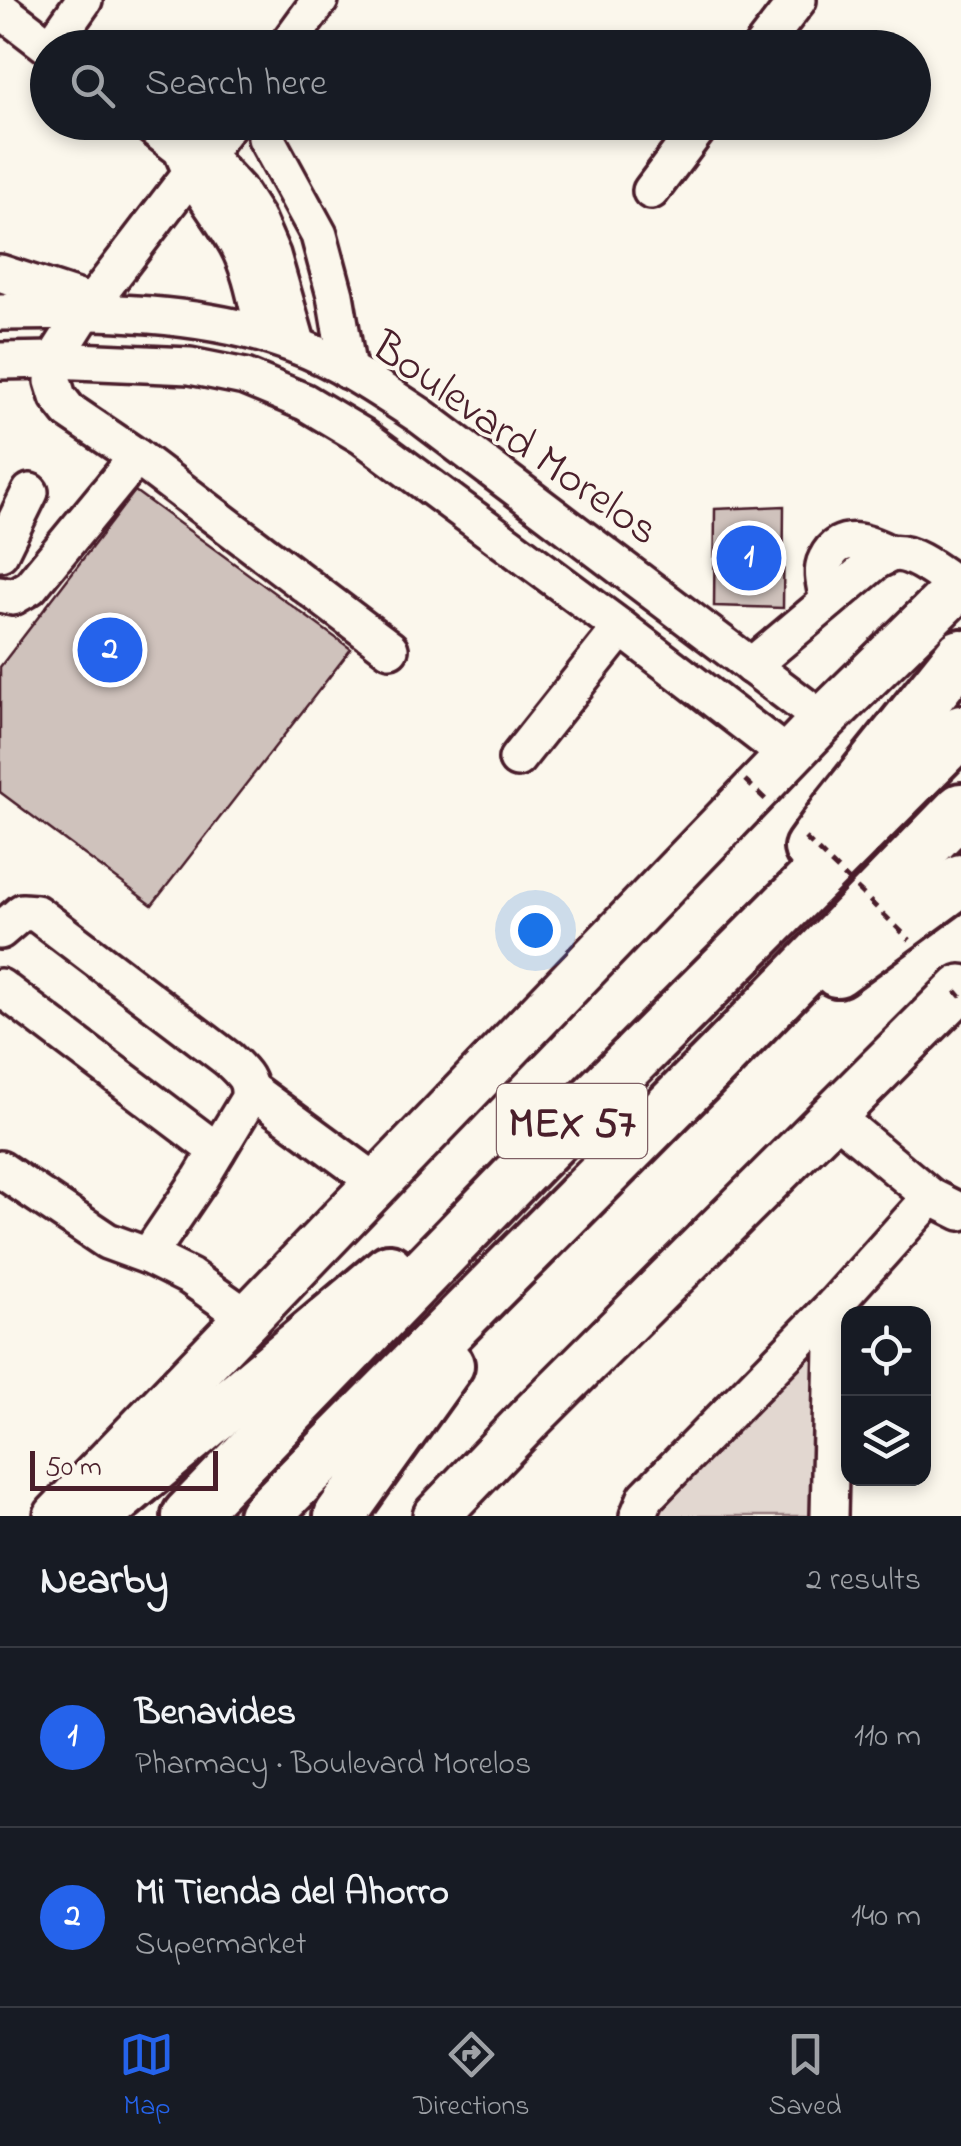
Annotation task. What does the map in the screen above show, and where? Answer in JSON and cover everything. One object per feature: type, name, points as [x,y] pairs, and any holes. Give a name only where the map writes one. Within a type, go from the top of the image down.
[{"type":"highway","points":[[734,960],[836,810],[961,655]]},
{"type":"highway","name":"MEX 57","points":[[188,1516],[532,1161],[961,732]]},
{"type":"highway","name":"MEX 57","points":[[264,1516],[961,809]]},
{"type":"highway","points":[[720,1057],[961,880]]},
{"type":"highway","points":[[96,1516],[335,1314],[532,1161]]},
{"type":"highway","points":[[340,1516],[531,1246]]},
{"type":"main road","points":[[56,1516],[823,720],[960,586]]},
{"type":"main road","points":[[436,1516],[959,990]]},
{"type":"street","points":[[63,30],[84,0]]},
{"type":"street","points":[[298,30],[320,0]]},
{"type":"street","points":[[775,30],[798,0]]},
{"type":"street","points":[[0,9],[30,31]]},
{"type":"street","points":[[168,140],[238,190],[256,218],[264,334]]},
{"type":"street","points":[[212,140],[193,160],[54,360],[53,381],[58,397],[69,411],[138,456],[390,649]]},
{"type":"street","points":[[267,140],[319,235],[336,295],[348,372]]},
{"type":"street","points":[[651,191],[690,140]]},
{"type":"street","points":[[257,254],[319,235]]},
{"type":"street","points":[[257,254],[283,290],[298,346]]},
{"type":"street","points":[[0,273],[88,308]]},
{"type":"street","name":"Boulevard Morelos","points":[[0,312],[88,308],[172,316],[264,334],[298,346],[371,383],[422,416],[823,720]]},
{"type":"street","name":"Boulevard Morelos","points":[[0,360],[190,366],[245,377],[305,402],[362,436],[789,757]]},
{"type":"street","points":[[0,594],[13,597],[30,586],[138,456]]},
{"type":"street","points":[[0,553],[30,492]]},
{"type":"street","points":[[751,666],[875,562],[890,554],[904,554],[960,586]]},
{"type":"street","points":[[517,758],[621,628]]},
{"type":"street","points":[[0,931],[22,912],[36,913],[228,1059],[240,1070],[250,1090],[376,1182]]},
{"type":"street","points":[[0,987],[218,1151]]},
{"type":"street","points":[[148,1256],[218,1151],[250,1090]]},
{"type":"street","points":[[642,1506],[834,1306],[946,1204],[832,1114]]},
{"type":"street","points":[[0,1169],[107,1242],[148,1256],[190,1277],[247,1318]]},
{"type":"street","points":[[829,1516],[834,1306]]},
{"type":"path","points":[[745,780],[766,800]]},
{"type":"path","points":[[805,838],[910,940]]},
{"type":"path","points":[[959,990],[961,998]]},
{"type":"shaded area","points":[[815,1352],[812,1516],[649,1516]]},
{"type":"building","points":[[135,491],[351,649],[152,905],[0,792],[0,667]]},
{"type":"building","points":[[784,506],[783,608],[714,606],[715,509]]},
{"type":"place","name":"Benavides","points":[[749,558]]},
{"type":"place","name":"Mi Tienda del Ahorro","points":[[110,650]]}]
